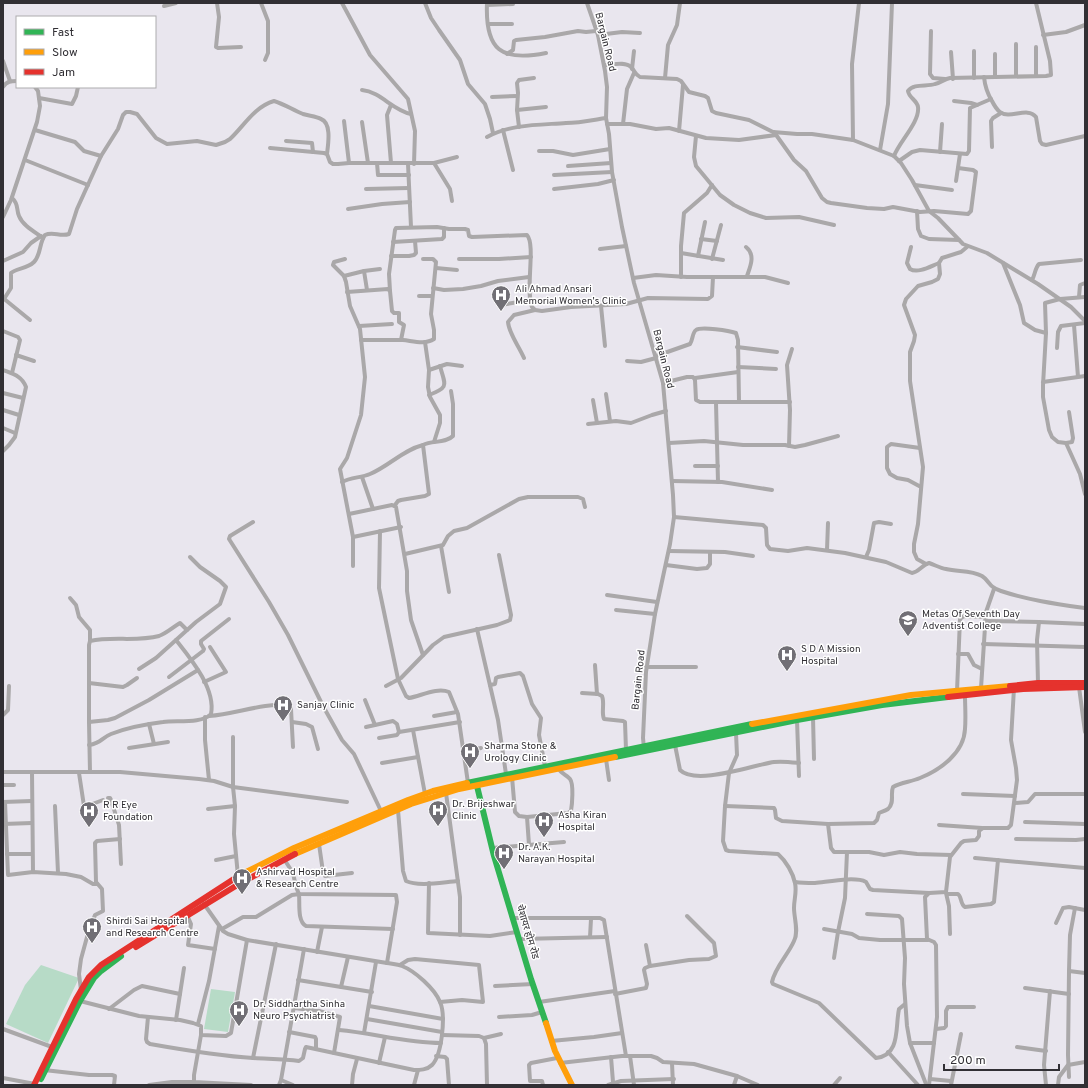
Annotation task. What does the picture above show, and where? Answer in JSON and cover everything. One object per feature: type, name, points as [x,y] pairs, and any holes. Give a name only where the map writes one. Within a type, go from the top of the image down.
[{"type":"main road","points":[[240,879],[398,810],[506,774],[626,750],[675,745],[797,720],[882,705],[1038,683],[1085,683]]},
{"type":"main road","points":[[44,1070],[52,1047],[81,990],[89,977],[101,965],[281,854],[381,811],[425,794],[468,783],[512,777],[606,759],[644,749],[874,701],[911,695],[981,688],[1082,687]]},
{"type":"main road","name":"चेशायर होम रोड","points":[[476,783],[492,848],[512,918],[558,1060],[572,1085]]},
{"type":"main road","points":[[36,1085],[80,1001],[94,978],[101,971],[130,950],[183,915]]},
{"type":"street","points":[[164,6],[175,3]]},
{"type":"street","points":[[217,3],[219,17],[216,47],[240,47]]},
{"type":"street","points":[[261,3],[268,21],[268,53],[265,60]]},
{"type":"street","points":[[342,3],[370,56],[406,96],[415,131],[414,164]]},
{"type":"street","points":[[426,3],[439,30],[460,60],[468,84],[485,104],[493,133]]},
{"type":"street","name":"Bargain Road","points":[[587,3],[597,33],[604,65],[607,87],[606,118],[612,172],[626,246],[639,301],[663,383],[672,481],[674,517],[669,551],[657,602],[646,667],[643,722],[644,749]]},
{"type":"street","points":[[665,78],[668,45],[677,25],[680,3]]},
{"type":"street","points":[[853,140],[852,64],[860,3]]},
{"type":"street","points":[[880,150],[888,104],[892,3]]},
{"type":"street","points":[[931,32],[930,74],[933,78],[953,79],[1049,76],[1051,73],[1050,61],[1036,3]]},
{"type":"street","points":[[513,4],[487,4],[488,32],[493,43],[507,54],[514,56],[546,53]]},
{"type":"street","points":[[488,24],[512,24]]},
{"type":"street","points":[[1043,35],[1066,32],[1085,25]]},
{"type":"street","points":[[507,54],[513,50],[514,42],[516,40],[545,37],[578,30],[597,33],[640,33]]},
{"type":"street","points":[[1016,44],[1016,76]]},
{"type":"street","points":[[1036,47],[1036,76]]},
{"type":"street","points":[[623,124],[627,89],[633,71],[634,51]]},
{"type":"street","points":[[951,52],[953,79]]},
{"type":"street","points":[[974,52],[974,78]]},
{"type":"street","points":[[995,54],[995,77]]},
{"type":"street","points":[[3,61],[10,81]]},
{"type":"street","points":[[604,65],[625,64],[630,66],[640,77],[678,79],[684,84],[689,92],[708,98],[712,110],[716,113],[749,120],[775,133],[794,160],[806,171],[822,198],[828,202],[867,208],[884,209],[893,207],[917,211],[941,211],[966,215],[970,213],[976,172],[973,170],[958,168]]},
{"type":"street","points":[[984,77],[986,91],[1001,113]]},
{"type":"street","points":[[519,127],[517,110],[517,81],[534,78]]},
{"type":"street","points":[[894,156],[900,143],[911,128],[918,110],[916,102],[909,94],[909,89],[916,86],[936,84],[946,79]]},
{"type":"street","points":[[3,87],[6,82],[16,81]]},
{"type":"street","points":[[679,131],[684,84]]},
{"type":"street","points":[[3,217],[12,198],[35,130],[39,113],[39,98],[38,91],[36,88]]},
{"type":"street","points":[[39,98],[72,104],[78,88]]},
{"type":"street","points":[[362,90],[375,93],[404,113],[411,114]]},
{"type":"street","points":[[492,97],[517,96]]},
{"type":"street","points":[[899,161],[916,151],[967,154],[969,151],[969,110],[972,106],[991,99]]},
{"type":"street","points":[[3,260],[23,252],[31,243],[48,234],[60,236],[69,234],[75,213],[101,156],[118,129],[123,115],[126,112],[137,114],[156,138],[167,144],[198,141],[216,145],[230,139],[256,111],[263,105],[274,101],[305,115],[325,121],[328,128],[327,154],[330,162],[333,164],[434,163],[457,157]]},
{"type":"street","points":[[954,101],[978,105]]},
{"type":"street","points":[[391,105],[387,115],[391,163]]},
{"type":"street","points":[[517,110],[546,107]]},
{"type":"street","points":[[992,147],[991,121],[1001,113],[1027,112],[1034,115],[1036,117],[1040,142],[1042,144],[1046,145],[1085,136]]},
{"type":"street","points":[[487,137],[493,133],[519,127],[606,118]]},
{"type":"street","points":[[344,121],[349,163]]},
{"type":"street","points":[[362,122],[368,163]]},
{"type":"street","points":[[607,124],[638,125],[656,129],[669,128],[706,138],[739,140],[775,133],[812,134],[853,140],[894,156],[899,161],[929,211],[967,247],[983,252],[1003,262],[1032,280],[1071,307],[1085,322],[1060,327],[1058,332],[1057,348]]},
{"type":"street","points":[[940,152],[942,124]]},
{"type":"street","points":[[35,130],[75,142],[84,151],[101,156]]},
{"type":"street","points":[[503,130],[513,170]]},
{"type":"street","points":[[696,136],[694,162],[696,166],[720,195],[734,205],[760,216],[775,218],[799,217],[834,225]]},
{"type":"street","points":[[286,141],[312,143],[313,152]]},
{"type":"street","points":[[270,148],[321,152],[327,154]]},
{"type":"street","points":[[539,151],[553,151],[573,155],[610,148]]},
{"type":"street","points":[[956,181],[960,154]]},
{"type":"street","points":[[25,160],[88,185]]},
{"type":"street","points":[[377,163],[378,175],[409,175]]},
{"type":"street","points":[[434,163],[450,189],[452,201]]},
{"type":"street","points":[[568,166],[611,163]]},
{"type":"street","points":[[408,164],[411,227]]},
{"type":"street","points":[[554,175],[612,172]]},
{"type":"street","points":[[554,189],[598,184],[614,180]]},
{"type":"street","points":[[681,277],[684,213],[707,193],[712,185]]},
{"type":"street","points":[[914,185],[952,190]]},
{"type":"street","points":[[366,189],[409,188]]},
{"type":"street","points":[[12,198],[17,203],[19,216],[21,219],[28,227],[42,237]]},
{"type":"street","points":[[348,209],[410,202]]},
{"type":"street","points":[[917,211],[918,229],[921,236],[929,239],[959,240]]},
{"type":"street","points":[[698,256],[705,222]]},
{"type":"street","points":[[712,259],[720,225]]},
{"type":"street","points":[[401,340],[404,325],[399,322],[399,313],[394,313],[392,311],[389,274],[395,229],[411,227],[465,228],[468,230],[469,236],[472,237],[527,235],[530,238],[530,300],[532,307],[535,310]]},
{"type":"street","points":[[393,242],[443,238],[444,228]]},
{"type":"street","points":[[30,320],[3,298],[10,288],[11,273],[15,270],[29,266],[35,261],[42,237]]},
{"type":"street","points":[[701,239],[717,241]]},
{"type":"street","points":[[391,256],[414,255],[416,253],[415,241]]},
{"type":"street","points":[[600,249],[626,246]]},
{"type":"street","points":[[746,247],[752,256],[747,276]]},
{"type":"street","points":[[967,247],[959,254],[942,258],[939,263],[940,274],[938,279],[918,286],[906,299],[904,305],[915,335],[910,352],[910,375],[923,466],[914,548],[917,559],[919,562],[926,564],[929,563],[948,570],[977,574],[985,578],[994,589],[1034,600],[1085,608]]},
{"type":"street","points":[[911,248],[907,263],[913,271],[939,263]]},
{"type":"street","points":[[681,253],[723,260]]},
{"type":"street","points":[[459,259],[530,257]]},
{"type":"street","points":[[345,259],[332,264],[333,267],[344,276],[346,282],[350,306],[359,326],[366,377],[362,410],[347,458],[340,469],[353,536],[353,566]]},
{"type":"street","points":[[361,340],[401,340],[425,342],[433,340],[435,337],[431,316],[436,268],[435,259],[423,260]]},
{"type":"street","points":[[1032,280],[1036,267],[1039,264],[1081,260]]},
{"type":"street","points":[[1003,262],[1020,305],[1023,321],[1030,328],[1046,333]]},
{"type":"street","points":[[436,268],[457,270]]},
{"type":"street","points":[[344,276],[364,270],[380,269]]},
{"type":"street","points":[[364,270],[367,290]]},
{"type":"street","points":[[633,278],[656,275],[681,277],[747,276],[765,277],[788,283]]},
{"type":"street","points":[[433,288],[444,290],[463,289],[498,281],[529,277]]},
{"type":"street","points":[[524,358],[509,329],[508,322],[514,315],[535,310],[542,311],[571,307],[621,305],[654,298],[708,299],[712,296],[713,277]]},
{"type":"street","points":[[1078,297],[1080,285],[1085,283]]},
{"type":"street","points":[[347,292],[388,289],[390,291]]},
{"type":"street","points":[[419,296],[432,296]]},
{"type":"street","points":[[1068,412],[1073,438],[1072,442],[1066,444],[1058,442],[1050,434],[1043,397],[1046,333],[1045,304],[1060,299],[1085,297]]},
{"type":"street","points":[[501,304],[530,300]]},
{"type":"street","points":[[601,306],[605,346]]},
{"type":"street","points":[[359,326],[392,324]]},
{"type":"street","points":[[1074,325],[1078,377]]},
{"type":"street","points":[[627,361],[640,362],[690,344],[695,331],[701,328],[736,333],[739,402]]},
{"type":"street","points":[[3,330],[20,338],[12,373]]},
{"type":"street","points":[[425,342],[429,370],[429,395],[440,415],[440,423],[434,442]]},
{"type":"street","points":[[737,348],[777,352]]},
{"type":"street","points":[[789,446],[790,402],[787,365],[792,349]]},
{"type":"street","points":[[16,355],[34,362]]},
{"type":"street","points":[[429,370],[450,364],[462,366]]},
{"type":"street","points":[[429,395],[441,390],[444,387],[440,366]]},
{"type":"street","points":[[663,383],[690,376],[695,378],[738,369],[776,369]]},
{"type":"street","points":[[3,370],[20,378],[25,384],[26,391],[23,398],[15,436],[3,451]]},
{"type":"street","points":[[1043,382],[1085,376]]},
{"type":"street","points":[[695,378],[695,397],[698,402],[790,402]]},
{"type":"street","points":[[342,482],[374,472],[405,452],[423,445],[449,440],[453,436],[453,404],[451,391]]},
{"type":"street","points":[[3,393],[23,398]]},
{"type":"street","points":[[606,394],[610,421]]},
{"type":"street","points":[[593,400],[597,423]]},
{"type":"street","points":[[716,403],[718,482]]},
{"type":"street","points":[[3,410],[19,415]]},
{"type":"street","points":[[588,424],[610,421],[634,423],[666,411]]},
{"type":"street","points":[[3,428],[15,433]]},
{"type":"street","points":[[669,443],[701,441],[743,445],[795,447],[838,436]]},
{"type":"street","points":[[1066,444],[1080,474],[1085,491]]},
{"type":"street","points":[[348,514],[394,505],[401,500],[429,494],[423,445]]},
{"type":"street","points":[[920,448],[889,445],[887,447],[887,468],[890,474],[908,480],[921,487]]},
{"type":"street","points":[[695,466],[718,466]]},
{"type":"street","points":[[362,477],[373,509]]},
{"type":"street","points":[[672,481],[718,482],[772,490]]},
{"type":"street","points":[[405,554],[441,546],[454,531],[467,528],[508,504],[523,498],[578,497],[583,499],[585,507]]},
{"type":"street","points":[[394,505],[398,510],[405,554],[407,591],[411,620],[423,655]]},
{"type":"street","points":[[674,517],[763,525],[766,528],[767,545],[770,549],[788,551],[807,548],[827,550],[891,563],[912,573],[918,572],[926,564]]},
{"type":"street","points":[[253,522],[230,536],[229,540],[269,602],[288,635],[323,706],[342,740],[354,754],[381,811]]},
{"type":"street","points":[[866,557],[869,550],[874,523],[879,522],[891,524]]},
{"type":"street","points":[[827,550],[828,523]]},
{"type":"street","points":[[353,536],[401,527]]},
{"type":"street","points":[[380,531],[379,588],[398,679],[406,696],[409,698],[433,692],[448,691],[460,722],[468,783]]},
{"type":"street","points":[[441,546],[449,592]]},
{"type":"street","points":[[669,551],[710,552],[753,556]]},
{"type":"street","points":[[666,565],[707,568],[710,564],[710,552]]},
{"type":"street","points":[[386,686],[398,679],[444,637],[508,622],[511,618],[499,556]]},
{"type":"street","points":[[139,669],[156,658],[187,630],[218,606],[221,601],[226,587],[200,567],[190,557]]},
{"type":"street","points":[[981,688],[985,619],[987,607],[994,589]]},
{"type":"street","points":[[607,595],[657,602]]},
{"type":"street","points":[[70,598],[76,605],[79,617],[90,630],[88,683],[90,772]]},
{"type":"street","points":[[616,610],[655,614]]},
{"type":"street","points":[[957,691],[960,619],[964,616],[985,619],[1085,624]]},
{"type":"street","points":[[169,677],[204,651],[201,641],[229,619]]},
{"type":"street","points":[[1038,683],[1037,645],[1039,622]]},
{"type":"street","points":[[90,642],[155,636],[164,634],[180,623],[187,630]]},
{"type":"street","points":[[478,629],[498,720],[506,774]]},
{"type":"street","points":[[176,640],[198,670],[212,702],[211,714],[207,717],[205,732],[208,780]]},
{"type":"street","points":[[983,644],[1085,647]]},
{"type":"street","points":[[204,682],[226,672],[210,647]]},
{"type":"street","points":[[958,654],[968,654],[974,665],[982,669]]},
{"type":"street","points":[[595,665],[597,694]]},
{"type":"street","points":[[646,667],[696,667]]},
{"type":"street","points":[[89,722],[115,718],[149,700],[198,670]]},
{"type":"street","points":[[490,685],[494,684],[496,678],[498,677],[520,673],[523,676],[533,708],[541,718],[540,735],[545,766]]},
{"type":"street","points":[[88,683],[123,687],[128,686],[137,678]]},
{"type":"street","points":[[3,715],[8,710],[9,686]]},
{"type":"street","points":[[939,825],[983,828],[1010,827],[1012,823],[1016,796],[1017,774],[1011,740],[1014,687]]},
{"type":"street","points":[[1082,687],[1085,732]]},
{"type":"street","points":[[582,693],[597,694],[602,696],[602,714],[604,719],[625,722],[626,750]]},
{"type":"street","points":[[725,806],[771,808],[776,810],[776,818],[779,821],[828,824],[874,823],[877,820],[878,813],[890,807],[893,787],[920,778],[944,766],[956,752],[964,736],[966,694]]},
{"type":"street","points":[[365,700],[375,725]]},
{"type":"street","points":[[89,745],[98,744],[112,734],[149,724],[166,721],[188,721],[252,708],[288,704],[291,707],[293,747]]},
{"type":"street","points":[[434,716],[457,712]]},
{"type":"street","points":[[814,717],[814,758]]},
{"type":"street","points":[[797,720],[799,776]]},
{"type":"street","points":[[366,727],[395,721],[399,732]]},
{"type":"street","points":[[292,722],[312,726],[318,749]]},
{"type":"street","points":[[379,738],[397,735],[399,732],[460,722]]},
{"type":"street","points":[[149,724],[154,744]]},
{"type":"street","points":[[413,730],[425,794]]},
{"type":"street","points":[[736,733],[737,755],[729,773],[725,806],[723,841],[726,850],[778,854],[784,861],[795,882],[795,940],[775,972],[772,982],[773,984],[819,1003],[874,1056],[879,1057],[892,1049],[896,1040],[899,1009],[905,1004]]},
{"type":"street","points":[[233,737],[233,787],[235,806],[234,834],[240,879]]},
{"type":"street","points":[[129,748],[168,742]]},
{"type":"street","points":[[675,745],[678,767],[682,773],[701,776],[729,773],[772,763],[798,763]]},
{"type":"street","points":[[463,752],[481,748]]},
{"type":"street","points":[[382,763],[418,757]]},
{"type":"street","points":[[606,759],[609,780]]},
{"type":"street","points":[[512,777],[515,812],[519,816],[568,813],[571,811],[572,783],[569,777],[562,774],[558,768]]},
{"type":"street","points":[[3,772],[120,772],[208,780],[233,787],[347,802]]},
{"type":"street","points":[[32,772],[33,872]]},
{"type":"street","points":[[79,773],[84,806],[103,800]]},
{"type":"street","points":[[3,785],[14,785]]},
{"type":"street","points":[[446,793],[458,881],[460,935]]},
{"type":"street","points":[[963,794],[1016,796]]},
{"type":"street","points":[[1015,803],[1028,802],[1035,794],[1085,794]]},
{"type":"street","points":[[108,798],[111,800],[117,816],[121,864]]},
{"type":"street","points":[[32,801],[4,802],[7,872],[9,875],[33,872],[58,873],[76,876],[93,884],[97,884]]},
{"type":"street","points":[[55,806],[58,873]]},
{"type":"street","points":[[208,810],[235,806]]},
{"type":"street","points":[[398,810],[404,878],[406,881],[410,883],[429,883],[458,881]]},
{"type":"street","points":[[528,816],[529,845]]},
{"type":"street","points":[[1025,822],[1085,824]]},
{"type":"street","points":[[4,824],[32,823]]},
{"type":"street","points":[[828,824],[832,850],[834,852],[869,852],[884,855],[900,852],[924,855],[951,855]]},
{"type":"street","points":[[950,934],[949,906],[946,893],[949,859],[961,843],[964,841],[976,840],[979,836],[979,831],[983,828]]},
{"type":"street","points":[[81,990],[78,974],[85,942],[95,915],[102,913],[103,911],[102,890],[97,884],[95,842],[120,839]]},
{"type":"street","points":[[1016,839],[1085,839]]},
{"type":"street","points":[[492,848],[564,842]]},
{"type":"street","points":[[319,844],[323,872],[325,876],[352,873]]},
{"type":"street","points":[[834,958],[845,898],[847,852]]},
{"type":"street","points":[[7,854],[32,854]]},
{"type":"street","points":[[216,860],[236,856]]},
{"type":"street","points":[[975,858],[1085,868]]},
{"type":"street","points":[[284,859],[292,873],[296,887],[300,894],[302,922],[306,926],[393,929]]},
{"type":"street","points":[[795,882],[816,883],[846,880],[865,881],[868,887],[873,890],[958,894],[965,906],[991,904],[994,902],[998,860]]},
{"type":"street","points":[[429,883],[428,933],[490,936],[517,932]]},
{"type":"street","points":[[928,940],[926,936],[925,900],[927,894],[929,893]]},
{"type":"street","points":[[198,1024],[221,928],[243,917],[256,917],[292,895],[394,894],[397,898],[397,902],[387,963]]},
{"type":"street","points":[[148,1017],[146,1039],[148,1043],[198,1053],[300,1061],[303,1058],[306,1047],[316,1048],[357,1059],[418,1070],[424,1070],[432,1065],[441,1043],[443,1019],[440,1002],[431,989],[410,970],[387,963],[247,940],[228,934],[221,928],[204,902]]},
{"type":"street","points":[[1056,923],[1063,908],[1069,907],[1085,910]]},
{"type":"street","points":[[1070,1078],[1068,1064],[1070,935],[1075,908]]},
{"type":"street","points":[[867,914],[901,917],[905,958],[904,984],[907,1026],[910,1043],[928,1083]]},
{"type":"street","points":[[183,915],[191,924],[188,946],[215,948]]},
{"type":"street","points":[[539,1002],[646,988],[645,968],[689,960],[709,959],[716,956],[714,943],[687,916]]},
{"type":"street","points":[[512,918],[600,918],[604,920],[622,1033],[634,1083]]},
{"type":"street","points":[[590,937],[591,919]]},
{"type":"street","points":[[317,952],[322,927]]},
{"type":"street","points":[[824,929],[852,934],[859,938],[904,941],[928,940],[934,942],[936,945],[937,1012],[928,1083]]},
{"type":"street","points":[[519,939],[607,937]]},
{"type":"street","points":[[201,1035],[226,1036],[230,1033],[247,940]]},
{"type":"street","points":[[253,1058],[276,944]]},
{"type":"street","points":[[646,945],[650,966]]},
{"type":"street","points":[[279,1085],[285,1059],[304,949]]},
{"type":"street","points":[[341,987],[348,957]]},
{"type":"street","points":[[400,966],[408,960],[415,959],[479,965],[483,1002],[462,1000],[440,1002]]},
{"type":"street","points":[[364,1033],[376,962]]},
{"type":"street","points":[[176,1020],[184,968]]},
{"type":"street","points":[[1069,971],[1085,973]]},
{"type":"street","points":[[298,980],[372,992]]},
{"type":"street","points":[[495,986],[533,984]]},
{"type":"street","points":[[109,1009],[134,990],[142,986],[180,994]]},
{"type":"street","points":[[1025,988],[1069,994]]},
{"type":"street","points":[[1046,1085],[1044,1068],[1050,991]]},
{"type":"street","points":[[80,1001],[148,1017],[198,1024],[202,1027],[194,1082]]},
{"type":"street","points":[[369,1006],[443,1019]]},
{"type":"street","points":[[936,1029],[944,1028],[946,1026],[946,1011],[948,1007],[974,1007]]},
{"type":"street","points":[[294,1008],[319,1011],[340,1017],[334,1053]]},
{"type":"street","points":[[499,1017],[532,1015],[542,1012]]},
{"type":"street","points":[[367,1019],[442,1034],[479,1036],[484,1038],[502,1034]]},
{"type":"street","points":[[3,1029],[52,1047]]},
{"type":"street","points":[[339,1030],[441,1043]]},
{"type":"street","points":[[289,1032],[316,1037],[316,1048]]},
{"type":"street","points":[[551,1040],[594,1037],[622,1033]]},
{"type":"street","points":[[928,1083],[951,1083],[961,1034]]},
{"type":"street","points":[[379,1063],[385,1037]]},
{"type":"street","points":[[484,1038],[486,1044],[487,1085]]},
{"type":"street","points":[[910,1043],[934,1043]]},
{"type":"street","points":[[1016,1047],[1046,1051]]},
{"type":"street","points":[[888,1052],[918,1085]]},
{"type":"street","points":[[436,1056],[445,1057],[447,1059],[449,1085]]},
{"type":"street","points":[[543,1085],[542,1081],[530,1080],[529,1065],[531,1063],[628,1056],[651,1056],[658,1058],[663,1062],[694,1064],[737,1076],[758,1085]]},
{"type":"street","points":[[611,1057],[614,1082]]},
{"type":"street","points":[[352,1085],[357,1059]]},
{"type":"street","points":[[1058,1085],[1059,1077],[1068,1064],[1085,1062]]},
{"type":"street","points":[[672,1063],[674,1080],[673,1085]]},
{"type":"street","points":[[44,1070],[89,1075],[112,1075],[115,1076],[114,1085]]},
{"type":"street","points":[[414,1085],[418,1070]]},
{"type":"street","points":[[734,1085],[737,1076]]},
{"type":"street","points":[[3,1078],[36,1085]]},
{"type":"street","points":[[834,1085],[840,1078]]},
{"type":"street","points":[[281,1080],[293,1085]]},
{"type":"street","points":[[608,1085],[614,1082],[634,1083],[674,1080]]},
{"type":"street","points":[[149,1085],[172,1082],[251,1085]]},
{"type":"green space","points":[[41,965],[79,978],[48,1043],[6,1024],[25,985]]},
{"type":"green space","points":[[211,989],[235,992],[228,1032],[204,1029]]},
{"type":"traffic: fast","points":[[615,757],[797,720],[882,705],[948,697]]},
{"type":"traffic: fast","points":[[467,783],[752,724]]},
{"type":"traffic: fast","points":[[476,782],[494,856],[531,979],[546,1023]]},
{"type":"traffic: fast","points":[[41,1079],[80,1001],[94,978],[121,956]]},
{"type":"traffic: slow","points":[[752,724],[911,695],[1010,686]]},
{"type":"traffic: slow","points":[[295,854],[411,804],[459,789],[615,757]]},
{"type":"traffic: slow","points":[[240,875],[294,848],[408,800],[433,791],[467,783]]},
{"type":"traffic: slow","points":[[546,1023],[555,1051],[572,1085]]},
{"type":"traffic: jam","points":[[1010,686],[1038,683],[1085,683]]},
{"type":"traffic: jam","points":[[948,697],[1023,689],[1085,687]]},
{"type":"traffic: jam","points":[[136,947],[239,884],[295,854]]},
{"type":"traffic: jam","points":[[34,1085],[76,999],[89,977],[101,965],[240,875]]},
{"type":"place","name":"Ali Ahmad Ansari Memorial Women's Clinic","points":[[501,312]]},
{"type":"place","name":"Metas Of Seventh Day Adventist College","points":[[908,637]]},
{"type":"place","name":"S D A Mission Hospital","points":[[787,672]]},
{"type":"place","name":"Sanjay Clinic","points":[[283,722]]},
{"type":"place","name":"Sharma Stone & Urology Clinic","points":[[470,769]]},
{"type":"place","name":"Dr. Brijeshwar Clinic","points":[[438,827]]},
{"type":"place","name":"R R Eye Foundation","points":[[89,828]]},
{"type":"place","name":"Asha Kiran Hospital","points":[[544,838]]},
{"type":"place","name":"Dr. A.K. Narayan Hospital","points":[[504,870]]},
{"type":"place","name":"Ashirvad Hospital & Research Centre","points":[[242,895]]},
{"type":"place","name":"Shirdi Sai Hospital and Research Centre","points":[[92,944]]},
{"type":"place","name":"Dr. Siddhartha Sinha Neuro Psychiatrist","points":[[239,1027]]}]
